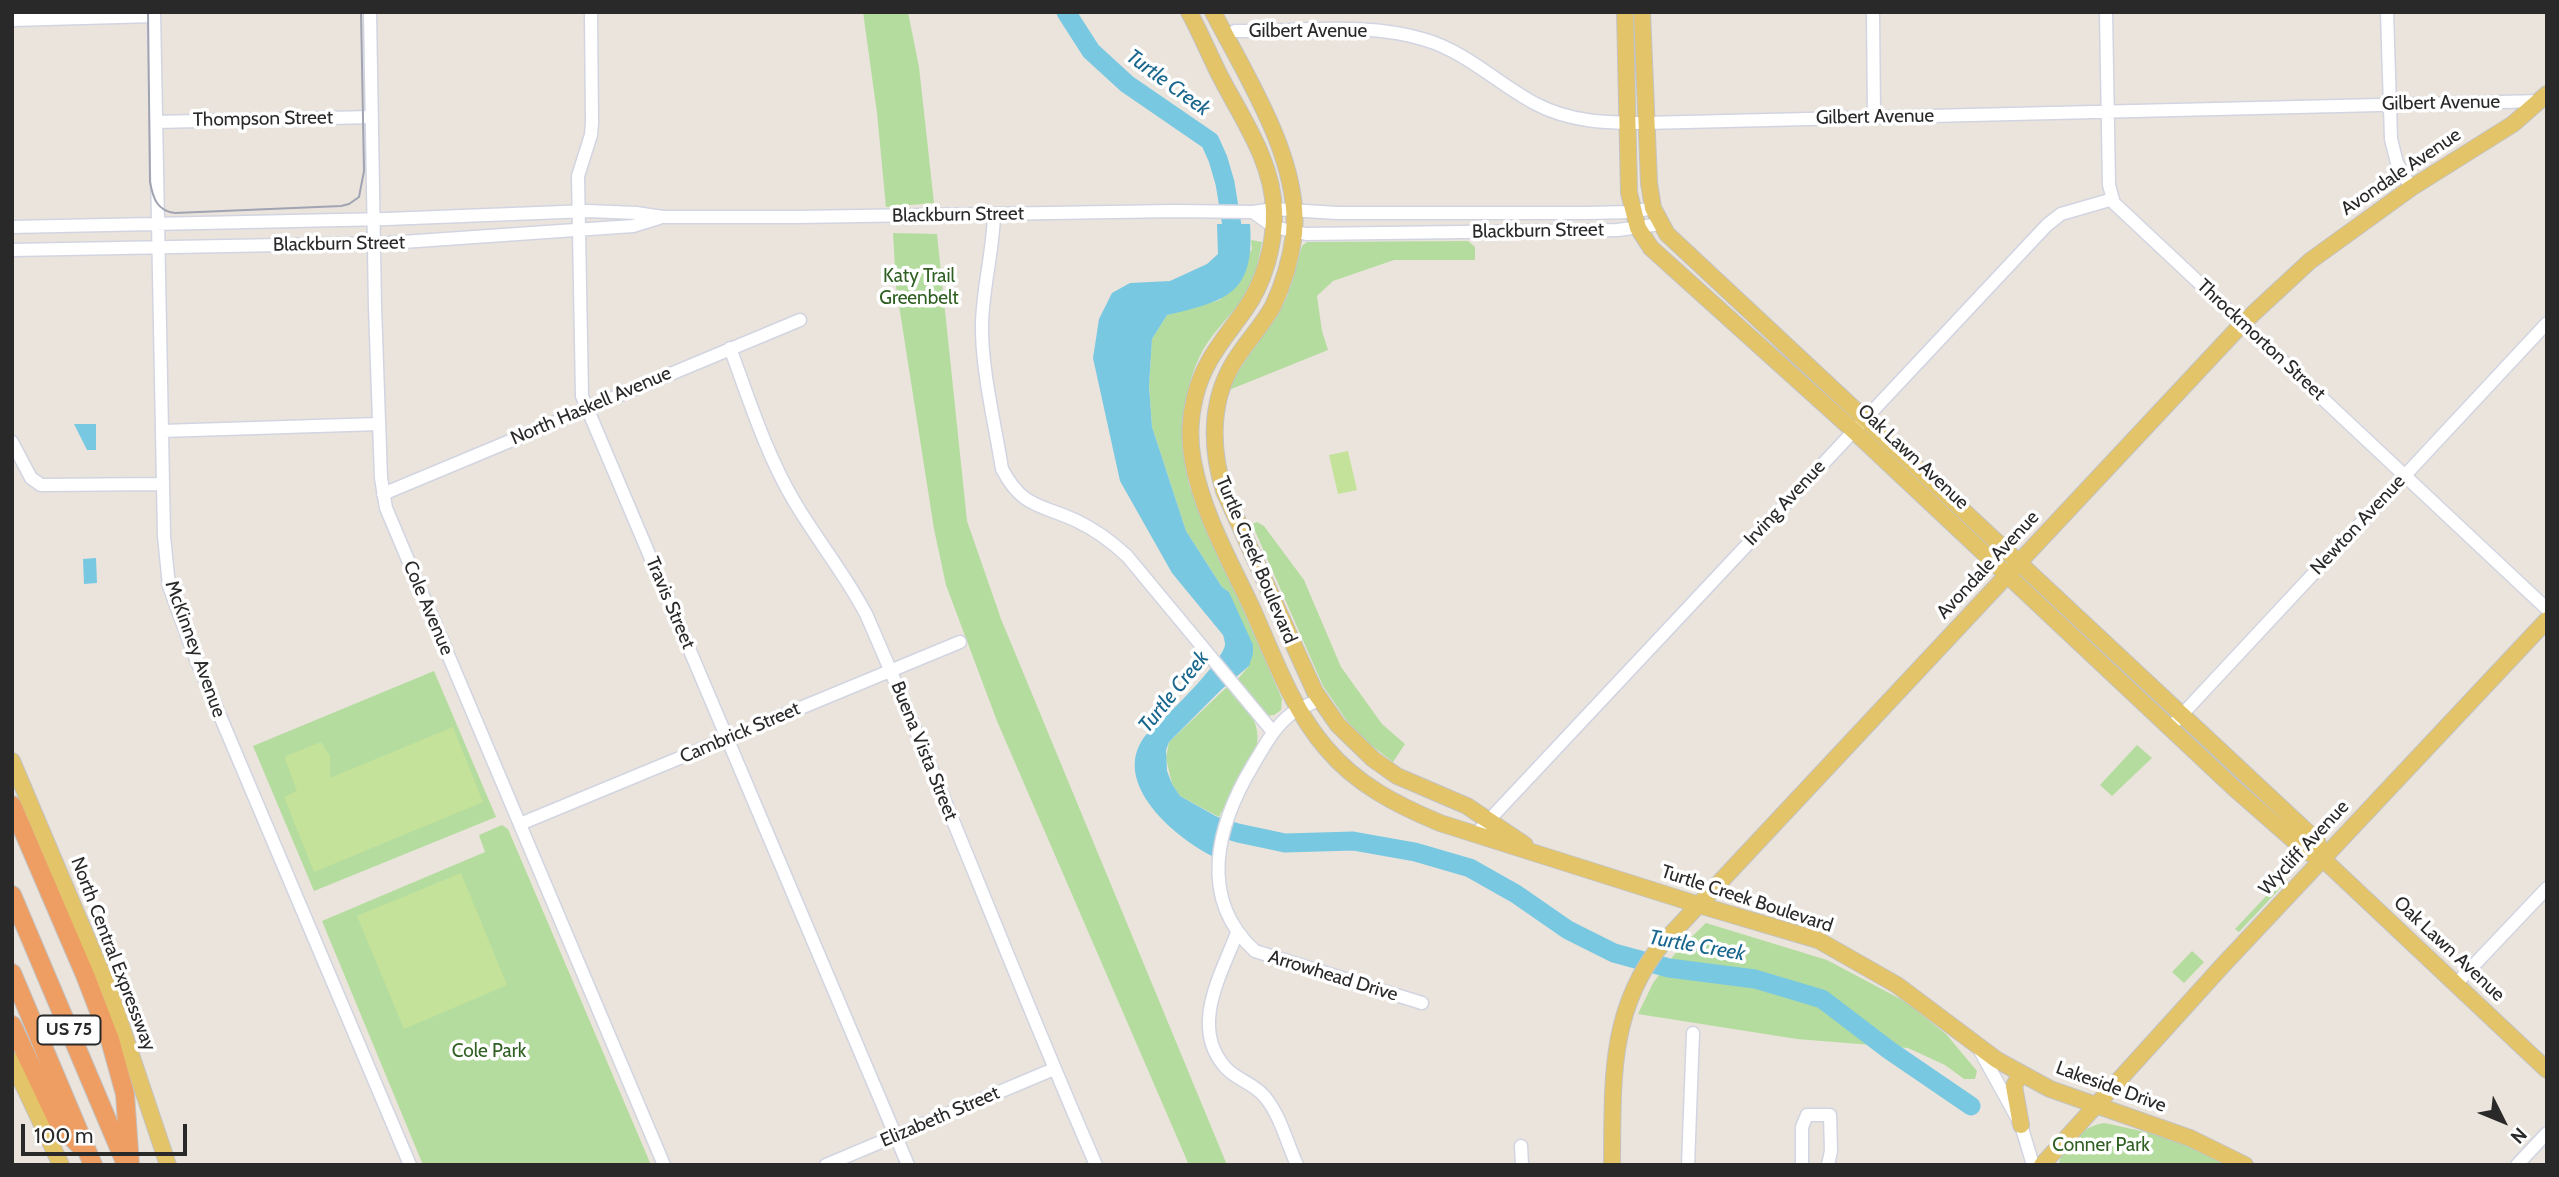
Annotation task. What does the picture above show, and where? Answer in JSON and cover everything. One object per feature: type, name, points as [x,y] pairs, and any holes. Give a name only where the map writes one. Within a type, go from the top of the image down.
[{"type":"highway","points":[[12,805],[110,1040],[125,1094],[128,1165]]},
{"type":"highway","name":"US 75","points":[[12,895],[128,1165]]},
{"type":"highway","name":"US 75","points":[[12,973],[90,1159]]},
{"type":"highway","points":[[12,1025],[59,1124],[90,1159]]},
{"type":"main road","name":"Turtle Creek Boulevard","points":[[1189,12],[1257,145],[1275,209],[1274,227],[1264,270],[1255,293],[1216,347],[1194,399],[1191,432],[1193,461],[1215,526],[1299,710],[1332,755],[1357,778],[1384,797],[1475,835],[1533,851],[1694,910],[1818,940],[1897,985],[1973,1043]]},
{"type":"main road","name":"Turtle Creek Boulevard","points":[[1213,12],[1279,142],[1289,178],[1294,233],[1273,306],[1230,369],[1218,403],[1214,435],[1216,462],[1224,491],[1320,699],[1338,725],[1356,744],[1397,776],[1420,788],[1468,806],[1533,851]]},
{"type":"main road","name":"Oak Lawn Avenue","points":[[1625,12],[1629,194],[1638,228],[1651,248],[1853,430],[2008,575],[2317,841],[2323,859],[2547,1070]]},
{"type":"main road","name":"Oak Lawn Avenue","points":[[1642,12],[1649,183],[1653,208],[1660,224],[1689,256],[2019,563],[2155,702]]},
{"type":"main road","points":[[1204,45],[1225,36]]},
{"type":"main road","name":"Avondale Avenue","points":[[1612,1165],[1615,1054],[1624,1012],[1636,983],[1652,957],[2243,323],[2310,261],[2411,187],[2513,124],[2545,99]]},
{"type":"main road","points":[[1744,333],[1758,319]]},
{"type":"main road","points":[[1215,526],[1236,518]]},
{"type":"main road","name":"Wycliff Avenue","points":[[2042,1165],[2547,620]]},
{"type":"main road","name":"North Central Expressway","points":[[12,761],[115,1006],[168,1165]]},
{"type":"main road","points":[[1384,797],[1397,776]]},
{"type":"main road","name":"Lakeside Drive","points":[[1973,1043],[2050,1089],[2190,1138],[2245,1165]]},
{"type":"main road","points":[[12,1061],[61,1165]]},
{"type":"main road","points":[[2021,1073],[2014,1086],[2021,1125]]},
{"type":"street","name":"Cole Avenue","points":[[370,12],[373,243],[379,424],[386,508],[664,1165]]},
{"type":"street","name":"Travis Street","points":[[592,12],[592,123],[578,176],[582,396],[908,1165]]},
{"type":"street","points":[[1873,12],[1874,117]]},
{"type":"street","points":[[2106,12],[2109,185],[2113,199]]},
{"type":"street","points":[[2387,12],[2393,152],[2411,187]]},
{"type":"street","points":[[12,20],[154,14]]},
{"type":"street","name":"McKinney Avenue","points":[[154,14],[166,565],[175,604],[192,652],[410,1165]]},
{"type":"street","name":"Gilbert Avenue","points":[[1225,36],[1235,31],[1392,32],[1426,40],[1457,53],[1521,95],[1549,109],[1579,119],[1627,123],[2545,99]]},
{"type":"street","name":"Thompson Street","points":[[156,122],[371,117]]},
{"type":"street","name":"Throckmorton Street","points":[[2113,199],[2132,221],[2547,609]]},
{"type":"street","name":"Irving Avenue","points":[[1475,835],[2055,217],[2113,199]]},
{"type":"street","name":"Blackburn Street","points":[[12,227],[373,220],[578,212],[636,213],[663,217],[1253,212],[1275,209],[1337,213],[1632,212],[1653,208]]},
{"type":"street","name":"Blackburn Street","points":[[1253,212],[1274,227],[1294,233],[1488,232],[1638,228],[1660,224]]},
{"type":"street","points":[[1488,232],[1489,213]]},
{"type":"street","points":[[994,215],[994,233],[984,300],[982,346],[1002,469],[1017,492],[1027,500],[1038,507],[1076,520],[1113,543],[1146,577],[1273,732]]},
{"type":"street","name":"Blackburn Street","points":[[12,250],[373,243],[633,226],[663,217]]},
{"type":"street","name":"North Haskell Avenue","points":[[383,494],[800,320]]},
{"type":"street","name":"Newton Avenue","points":[[2176,721],[2547,323]]},
{"type":"street","name":"Buena Vista Street","points":[[730,348],[782,478],[793,500],[856,595],[891,671],[1096,1165]]},
{"type":"street","points":[[162,431],[379,424]]},
{"type":"street","points":[[12,442],[31,478],[41,485],[163,484]]},
{"type":"street","name":"Cambrick Street","points":[[520,824],[960,642]]},
{"type":"street","points":[[1224,965],[1251,948],[1237,933],[1226,910],[1217,879],[1228,813],[1273,732],[1292,714],[1320,699]]},
{"type":"street","points":[[2456,984],[2547,888]]},
{"type":"street","points":[[1237,933],[1209,1006],[1209,1037],[1213,1049],[1233,1074],[1264,1095],[1297,1165]]},
{"type":"street","name":"Arrowhead Drive","points":[[1251,948],[1422,1003]]},
{"type":"street","points":[[1688,1165],[1693,1033]]},
{"type":"street","name":"Turtle Creek Boulevard","points":[[1973,1043],[2021,1125],[2033,1165]]},
{"type":"street","name":"Elizabeth Street","points":[[826,1165],[1054,1069]]},
{"type":"street","points":[[1802,1165],[1802,1127],[1807,1115],[1830,1115],[1831,1151],[1828,1165]]},
{"type":"street","points":[[2517,1165],[2547,1133]]},
{"type":"street","points":[[1521,1146],[1522,1165]]},
{"type":"green space","name":"Katy Trail Greenbelt","points":[[863,12],[908,12],[919,67],[934,203],[886,207]]},
{"type":"green space","name":"Katy Trail Greenbelt","points":[[893,233],[937,234],[967,521],[1001,619],[1227,1165],[1189,1165],[997,721],[946,585],[934,529],[896,286]]},
{"type":"green space","points":[[1251,240],[1262,242],[1253,279],[1243,299],[1207,343],[1195,366],[1186,401],[1184,436],[1190,488],[1282,699],[1281,710],[1266,716],[1236,681],[1249,666],[1229,592],[1222,587],[1186,531],[1152,427],[1149,386],[1152,339],[1167,315],[1220,300],[1252,249]]},
{"type":"green space","points":[[1468,241],[1475,247],[1475,260],[1394,260],[1333,281],[1317,296],[1328,350],[1229,390],[1241,367],[1284,303],[1302,246],[1307,242]]},
{"type":"green space","points":[[1348,451],[1357,490],[1338,494],[1329,455]]},
{"type":"green space","points":[[1257,522],[1264,526],[1304,580],[1341,667],[1382,724],[1405,744],[1393,762],[1363,739],[1323,686],[1252,524]]},
{"type":"green space","points":[[434,671],[496,817],[314,891],[253,746]]},
{"type":"green space","points":[[1228,686],[1254,720],[1258,736],[1257,746],[1219,817],[1180,796],[1172,784],[1166,758],[1169,742]]},
{"type":"green space","points":[[453,727],[483,802],[314,872],[284,797],[297,791],[286,756],[321,742],[330,756],[330,778]]},
{"type":"green space","points":[[2137,745],[2152,758],[2112,796],[2100,785]]},
{"type":"green space","name":"Cole Park","points":[[502,825],[508,829],[651,1165],[423,1165],[322,921],[485,852],[479,835]]},
{"type":"green space","points":[[461,873],[507,985],[404,1029],[357,916]]},
{"type":"green space","points":[[2284,877],[2288,880],[2239,932],[2235,929]]},
{"type":"green space","points":[[1706,923],[1827,960],[1906,1002],[1946,1034],[1977,1071],[1975,1079],[1964,1079],[1945,1065],[1908,1048],[1797,1039],[1638,1014],[1653,983],[1677,951]]},
{"type":"green space","points":[[2192,951],[2204,962],[2184,983],[2172,972]]},
{"type":"green space","name":"Conner Park","points":[[2104,1123],[2183,1144],[2226,1165],[2059,1165],[2064,1150],[2075,1137]]},
{"type":"water","points":[[1217,224],[1250,224],[1248,265],[1233,290],[1221,298],[1206,305],[1167,315],[1152,339],[1149,386],[1152,427],[1186,531],[1222,587],[1229,592],[1253,645],[1249,666],[1169,742],[1166,750],[1167,771],[1180,796],[1221,819],[1216,858],[1183,838],[1166,823],[1141,790],[1135,772],[1136,754],[1145,736],[1213,665],[1225,645],[1224,639],[1172,573],[1120,481],[1093,358],[1099,319],[1112,293],[1130,283],[1170,281],[1207,264],[1218,254]]},
{"type":"water","points":[[74,424],[96,424],[96,450],[87,450]]},
{"type":"water","points":[[96,558],[97,583],[84,584],[83,559]]},
{"type":"waterway","name":"Turtle Creek","points":[[1066,12],[1091,51],[1127,84],[1210,141],[1225,183],[1233,232],[1230,250]]},
{"type":"waterway","name":"Turtle Creek","points":[[1208,824],[1285,843],[1353,841],[1415,852],[1470,868],[1516,894],[1568,930],[1614,953],[1669,968],[1755,979],[1822,999],[1889,1050],[1971,1106]]},
{"type":"tram line","points":[[148,12],[150,182],[160,207],[175,213],[341,206],[359,197],[364,171],[361,12]]}]
